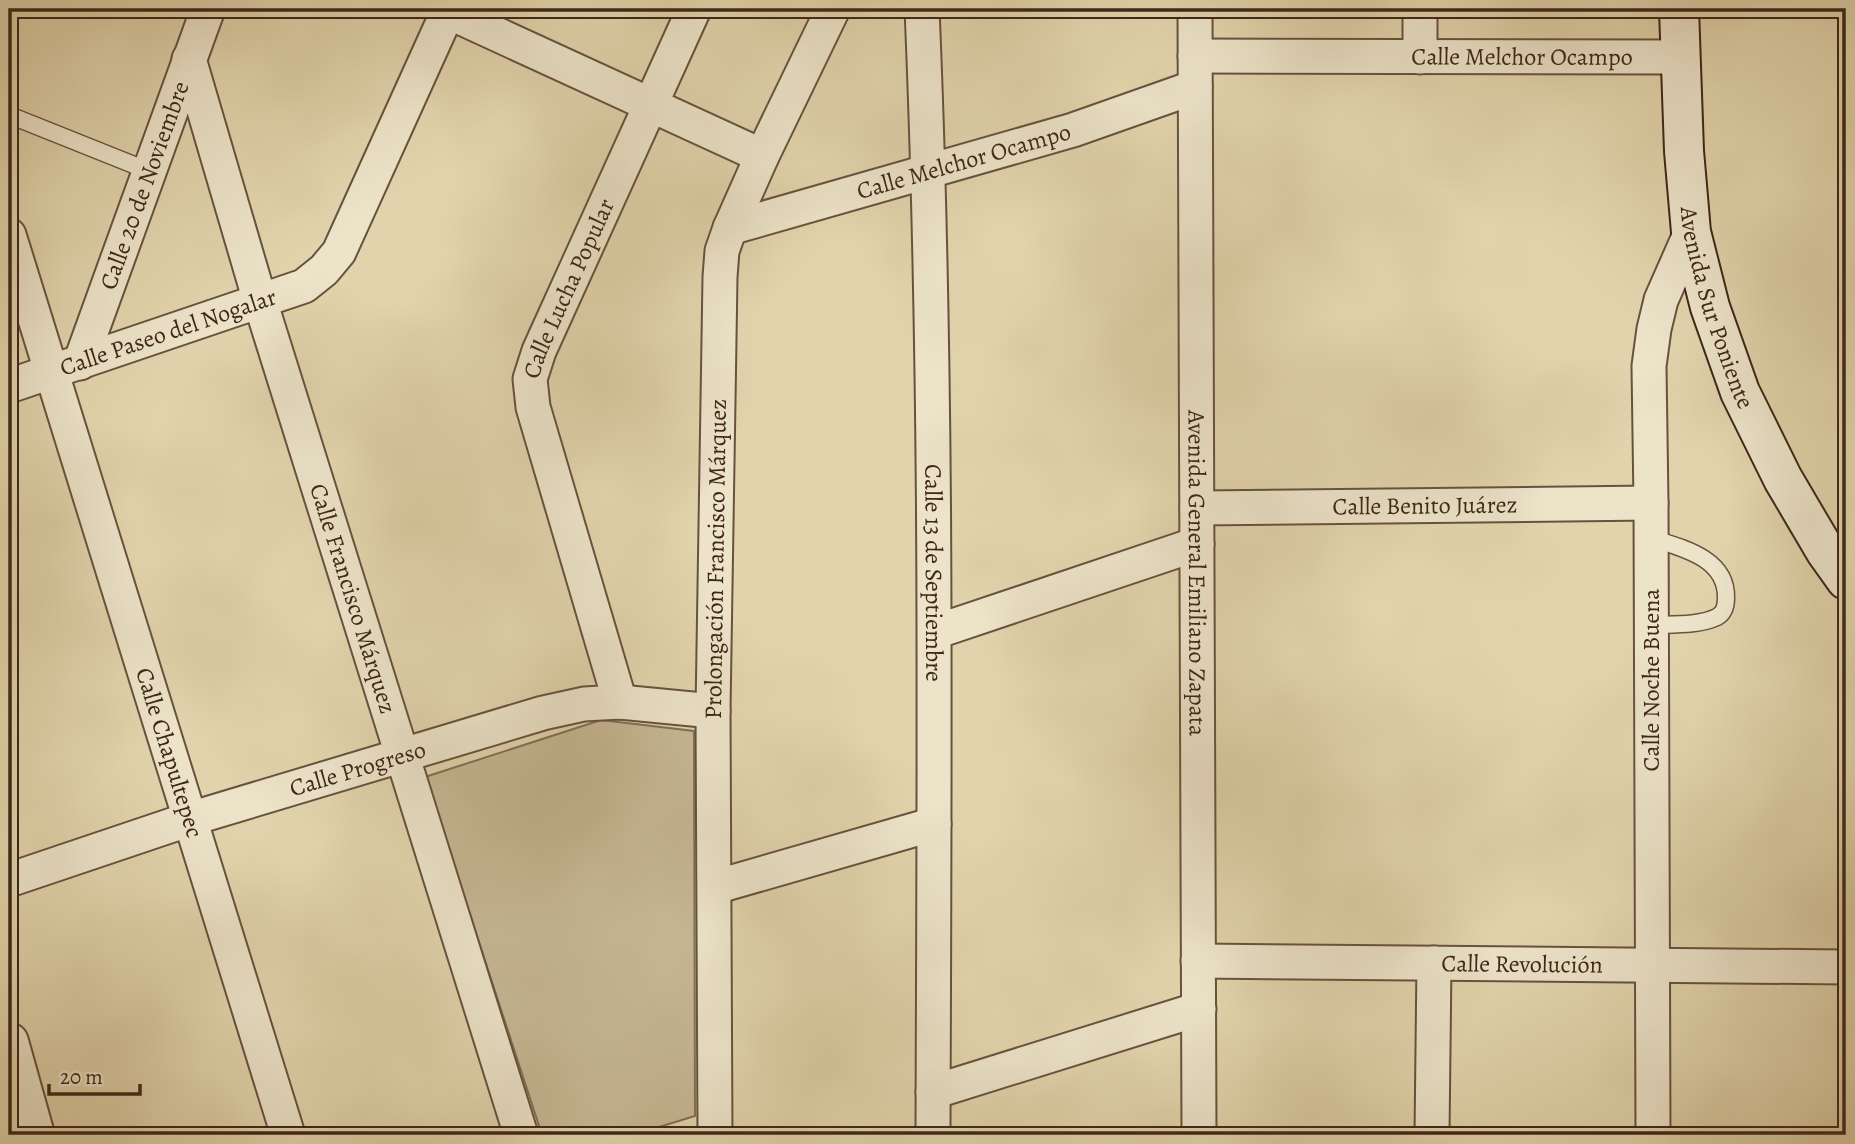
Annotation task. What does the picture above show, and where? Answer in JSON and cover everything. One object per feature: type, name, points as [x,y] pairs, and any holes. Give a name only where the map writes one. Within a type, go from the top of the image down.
[{"type":"main road","name":"Avenida Sur Poniente","points":[[1679,9],[1684,151],[1691,232],[1710,307],[1740,392],[1783,479],[1826,552],[1846,580]]},
{"type":"main road","points":[[9,1042],[35,1135]]},
{"type":"street","name":"Calle 20 de Noviembre","points":[[65,368],[149,171],[208,9]]},
{"type":"street","name":"Calle Lucha Popular","points":[[621,702],[533,407],[530,379],[539,351],[694,9]]},
{"type":"street","name":"Prolongación Francisco Márquez","points":[[708,1133],[715,887],[713,711],[722,251],[762,156],[833,9]]},
{"type":"street","name":"Calle 13 de Septiembre","points":[[922,9],[929,172],[935,632],[933,1135]]},
{"type":"street","name":"Avenida General Emiliano Zapata","points":[[1195,9],[1199,1135]]},
{"type":"street","points":[[1420,9],[1420,57]]},
{"type":"street","points":[[446,10],[762,156]]},
{"type":"street","name":"Calle Paseo del Nogalar","points":[[9,386],[304,286],[324,270],[339,251],[446,10]]},
{"type":"street","name":"Calle Melchor Ocampo","points":[[730,228],[1073,130],[1195,72],[1420,57],[1681,57]]},
{"type":"street","name":"Calle Francisco Márquez","points":[[189,59],[260,301],[521,1135]]},
{"type":"street","name":"Calle Noche Buena","points":[[1654,1135],[1649,366],[1661,300],[1691,232]]},
{"type":"street","name":"Calle Chapultepec","points":[[9,235],[65,368],[190,819],[288,1135]]},
{"type":"street","name":"Calle Benito Juárez","points":[[1197,508],[1651,503]]},
{"type":"street","points":[[935,632],[1197,544]]},
{"type":"street","name":"Calle Progreso","points":[[9,880],[190,819],[543,713],[584,704],[621,702],[713,711]]},
{"type":"street","points":[[715,887],[934,824]]},
{"type":"street","name":"Calle Revolución","points":[[1198,961],[1846,967]]},
{"type":"street","points":[[1432,1135],[1434,963]]},
{"type":"street","points":[[933,1092],[1199,1009]]},
{"type":"lane","points":[[9,115],[149,171]]},
{"type":"lane","points":[[1651,538],[1685,549],[1708,561],[1721,576],[1726,590],[1726,605],[1722,613],[1703,622],[1651,625]]},
{"type":"shaded area","points":[[601,720],[694,731],[695,1116],[633,1135],[542,1135],[425,777]]}]
